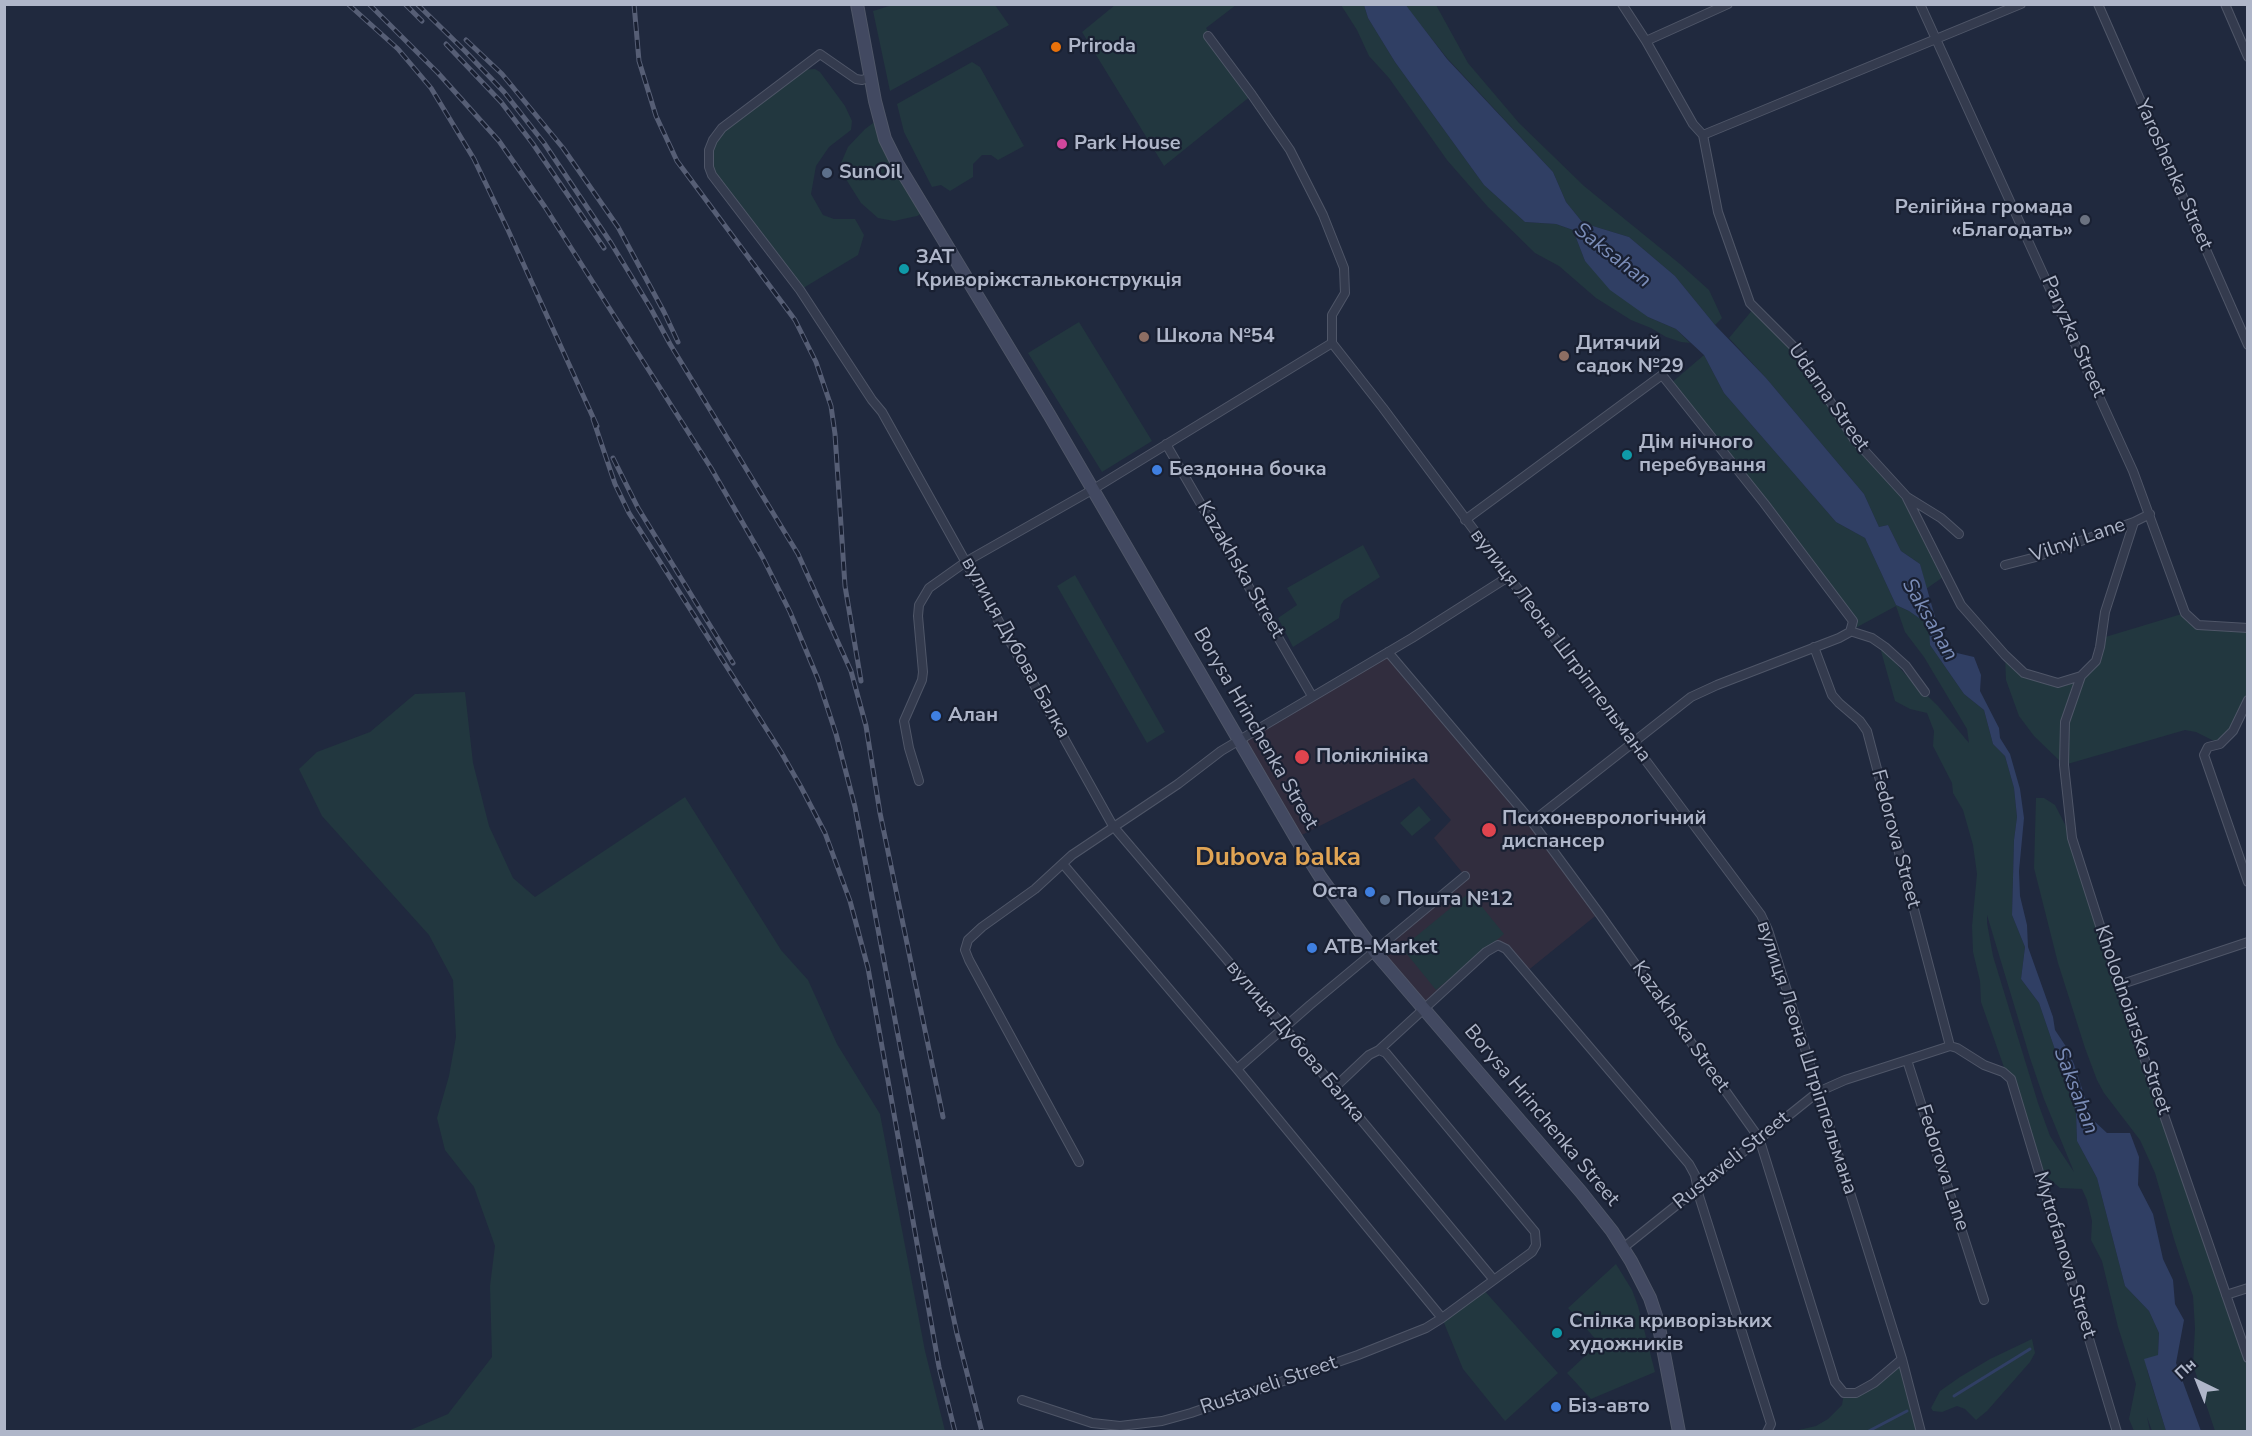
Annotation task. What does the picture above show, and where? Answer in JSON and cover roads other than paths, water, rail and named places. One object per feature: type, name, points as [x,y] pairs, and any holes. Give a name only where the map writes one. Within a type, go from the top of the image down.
[{"type":"street","name":"Udarna Street","points":[[1622,4],[1646,41],[1693,124],[1703,135],[1718,213],[1750,303],[1798,351],[1854,439],[1907,497],[1941,518],[1959,534]]},
{"type":"street","points":[[1646,41],[1728,4]]},
{"type":"street","name":"Paryzka Street","points":[[1920,4],[2093,380],[2150,514],[2179,602],[2189,620],[2198,625],[2247,628]]},
{"type":"street","points":[[1703,135],[2021,4]]},
{"type":"street","name":"Yaroshenka Street","points":[[2098,4],[2247,345]]},
{"type":"street","points":[[2225,4],[2247,57]]},
{"type":"street","name":"Borysa Hrinchenka Street","points":[[858,5],[870,77],[885,139],[897,164],[1050,416],[1313,865],[1375,951],[1581,1192],[1623,1248],[1646,1291],[1658,1322],[1679,1431]]},
{"type":"street","points":[[919,781],[904,721],[922,680],[919,605],[929,588],[967,561],[1092,490],[1332,343],[1332,315],[1345,293],[1344,268],[1323,215],[1290,150],[1208,36]]},
{"type":"street","name":"вулиця Дубова Балка","points":[[870,77],[862,80],[856,79],[820,54],[722,128],[709,150],[709,167],[800,290],[872,400],[882,411],[1113,826],[1285,1028],[1494,1280]]},
{"type":"street","name":"вулиця Леона Штріппельмана","points":[[1332,343],[1383,408],[1761,915],[1768,930],[1902,1359],[1921,1431]]},
{"type":"street","name":"вулиця Леона Штріппельмана","points":[[1465,520],[1662,375],[1848,614],[1853,621],[1850,631]]},
{"type":"street","name":"Kazakhska Street","points":[[1166,444],[1312,696]]},
{"type":"street","points":[[1907,497],[1958,600],[2005,655],[2024,673],[2058,683],[2081,676]]},
{"type":"street","name":"Vilnyi Lane","points":[[2006,565],[2037,557],[2150,514]]},
{"type":"street","name":"Kholodnoiarska Street","points":[[2134,522],[2105,612],[2096,661],[2081,676],[2065,722],[2064,765],[2072,838],[2119,985],[2247,1358]]},
{"type":"street","points":[[1079,1162],[969,960],[965,950],[968,940],[982,927],[1035,889],[1072,855],[1239,740],[1388,652],[1508,577]]},
{"type":"street","points":[[1532,822],[1691,697],[1839,638],[1850,631],[1872,638],[1885,647],[1906,666],[1925,692]]},
{"type":"street","name":"Fedorova Street","points":[[1814,647],[1832,695],[1854,714],[1867,731],[1950,1046]]},
{"type":"street","name":"Kazakhska Street","points":[[1388,652],[1532,822],[1760,1138],[1835,1382],[1844,1393],[1856,1393],[1874,1383],[1902,1359]]},
{"type":"street","points":[[2247,700],[2233,731],[2220,744],[2208,747],[2204,755],[2247,882]]},
{"type":"street","points":[[1063,864],[1237,1069],[1442,1318]]},
{"type":"street","points":[[1237,1069],[1465,876]]},
{"type":"street","points":[[2119,985],[2247,942]]},
{"type":"street","points":[[1334,1088],[1486,952],[1502,945],[1689,1164],[1695,1175],[1771,1424],[1767,1431]]},
{"type":"street","name":"Rustaveli Street","points":[[1623,1248],[1818,1092],[1845,1080],[1950,1046]]},
{"type":"street","name":"Mytrofanova Street","points":[[1950,1046],[1964,1051],[2011,1079],[2117,1431]]},
{"type":"street","name":"Rustaveli Street","points":[[1022,1400],[1092,1423],[1120,1426],[1162,1421],[1358,1355],[1426,1328],[1532,1252],[1536,1245],[1536,1234],[1386,1053],[1379,1050]]},
{"type":"street","name":"Fedorova Lane","points":[[1907,1060],[1983,1300]]},
{"type":"street","points":[[2226,1295],[2247,1288]]},
{"type":"water","name":"Saksahan","points":[[1405,4],[1447,59],[1553,172],[1566,202],[1583,223],[1629,237],[1675,276],[1715,325],[1766,378],[1864,494],[1879,527],[1888,525],[1901,551],[1920,564],[1943,645],[1957,653],[1974,657],[1981,675],[1980,691],[1999,728],[2000,738],[2010,754],[2020,789],[2024,818],[2019,871],[2020,896],[2027,925],[2028,947],[2053,1017],[2055,1030],[2074,1064],[2092,1119],[2107,1133],[2130,1133],[2139,1157],[2138,1185],[2153,1214],[2163,1259],[2173,1280],[2175,1304],[2184,1320],[2176,1363],[2201,1431],[2166,1431],[2144,1359],[2158,1355],[2159,1333],[2149,1311],[2125,1286],[2097,1178],[2077,1141],[2076,1111],[2039,1003],[2021,979],[2025,947],[2012,915],[2014,840],[2017,817],[2014,788],[2005,756],[1993,744],[1984,710],[1964,694],[1930,645],[1929,625],[1896,605],[1865,538],[1836,522],[1724,393],[1704,355],[1676,329],[1648,317],[1610,290],[1585,261],[1573,230],[1556,224],[1525,222],[1484,185],[1395,62],[1368,18],[1364,5]]},
{"type":"waterway","points":[[1954,1396],[2030,1349]]},
{"type":"waterway","points":[[1867,1432],[1907,1411]]},
{"type":"railway","points":[[348,4],[398,49],[431,88],[474,159],[597,426]]},
{"type":"railway","points":[[369,4],[438,73],[499,141],[545,207],[711,468],[763,558],[790,612],[818,679],[836,734],[855,807],[934,1227],[957,1334],[982,1432]]},
{"type":"railway","points":[[405,4],[422,21]]},
{"type":"railway","points":[[417,4],[504,92],[544,143],[611,243],[798,554],[851,671],[866,726],[880,813],[943,1117]]},
{"type":"railway","points":[[634,4],[639,61],[656,116],[677,161],[795,320],[816,362],[831,406],[835,434],[845,586],[861,681]]},
{"type":"railway","points":[[466,40],[502,74],[563,148],[618,227],[678,342]]},
{"type":"railway","points":[[446,44],[501,102],[533,144],[604,248]]},
{"type":"railway","points":[[593,419],[615,484],[629,513],[801,787],[825,833],[850,901],[868,968],[939,1367],[955,1432]]},
{"type":"railway","points":[[613,458],[638,508],[733,663]]},
{"type":"place","name":"Priroda","points":[[1056,47]]},
{"type":"place","name":"Park House","points":[[1062,144]]},
{"type":"place","name":"SunOil","points":[[827,173]]},
{"type":"place","name":"Релігійна громада «Благодать»","points":[[2085,220]]},
{"type":"place","name":"ЗАТ Криворіжстальконструкція","points":[[904,269]]},
{"type":"place","name":"Школа №54","points":[[1144,337]]},
{"type":"place","name":"Дитячий садок №29","points":[[1564,356]]},
{"type":"place","name":"Дім нічного перебування","points":[[1627,455]]},
{"type":"place","name":"Бездонна бочка","points":[[1157,470]]},
{"type":"place","name":"Алан","points":[[936,716]]},
{"type":"place","name":"Поліклініка","points":[[1302,757]]},
{"type":"place","name":"Психоневрологічний диспансер","points":[[1489,830]]},
{"type":"place","name":"Оста","points":[[1370,892]]},
{"type":"place","name":"Пошта №12","points":[[1385,900]]},
{"type":"place","name":"ATB-Market","points":[[1312,948]]},
{"type":"place","name":"Спілка криворізьких художників","points":[[1557,1333]]},
{"type":"place","name":"Біз-авто","points":[[1556,1407]]},
{"type":"district","name":"Dubova balka","points":[[1278,859]]}]
